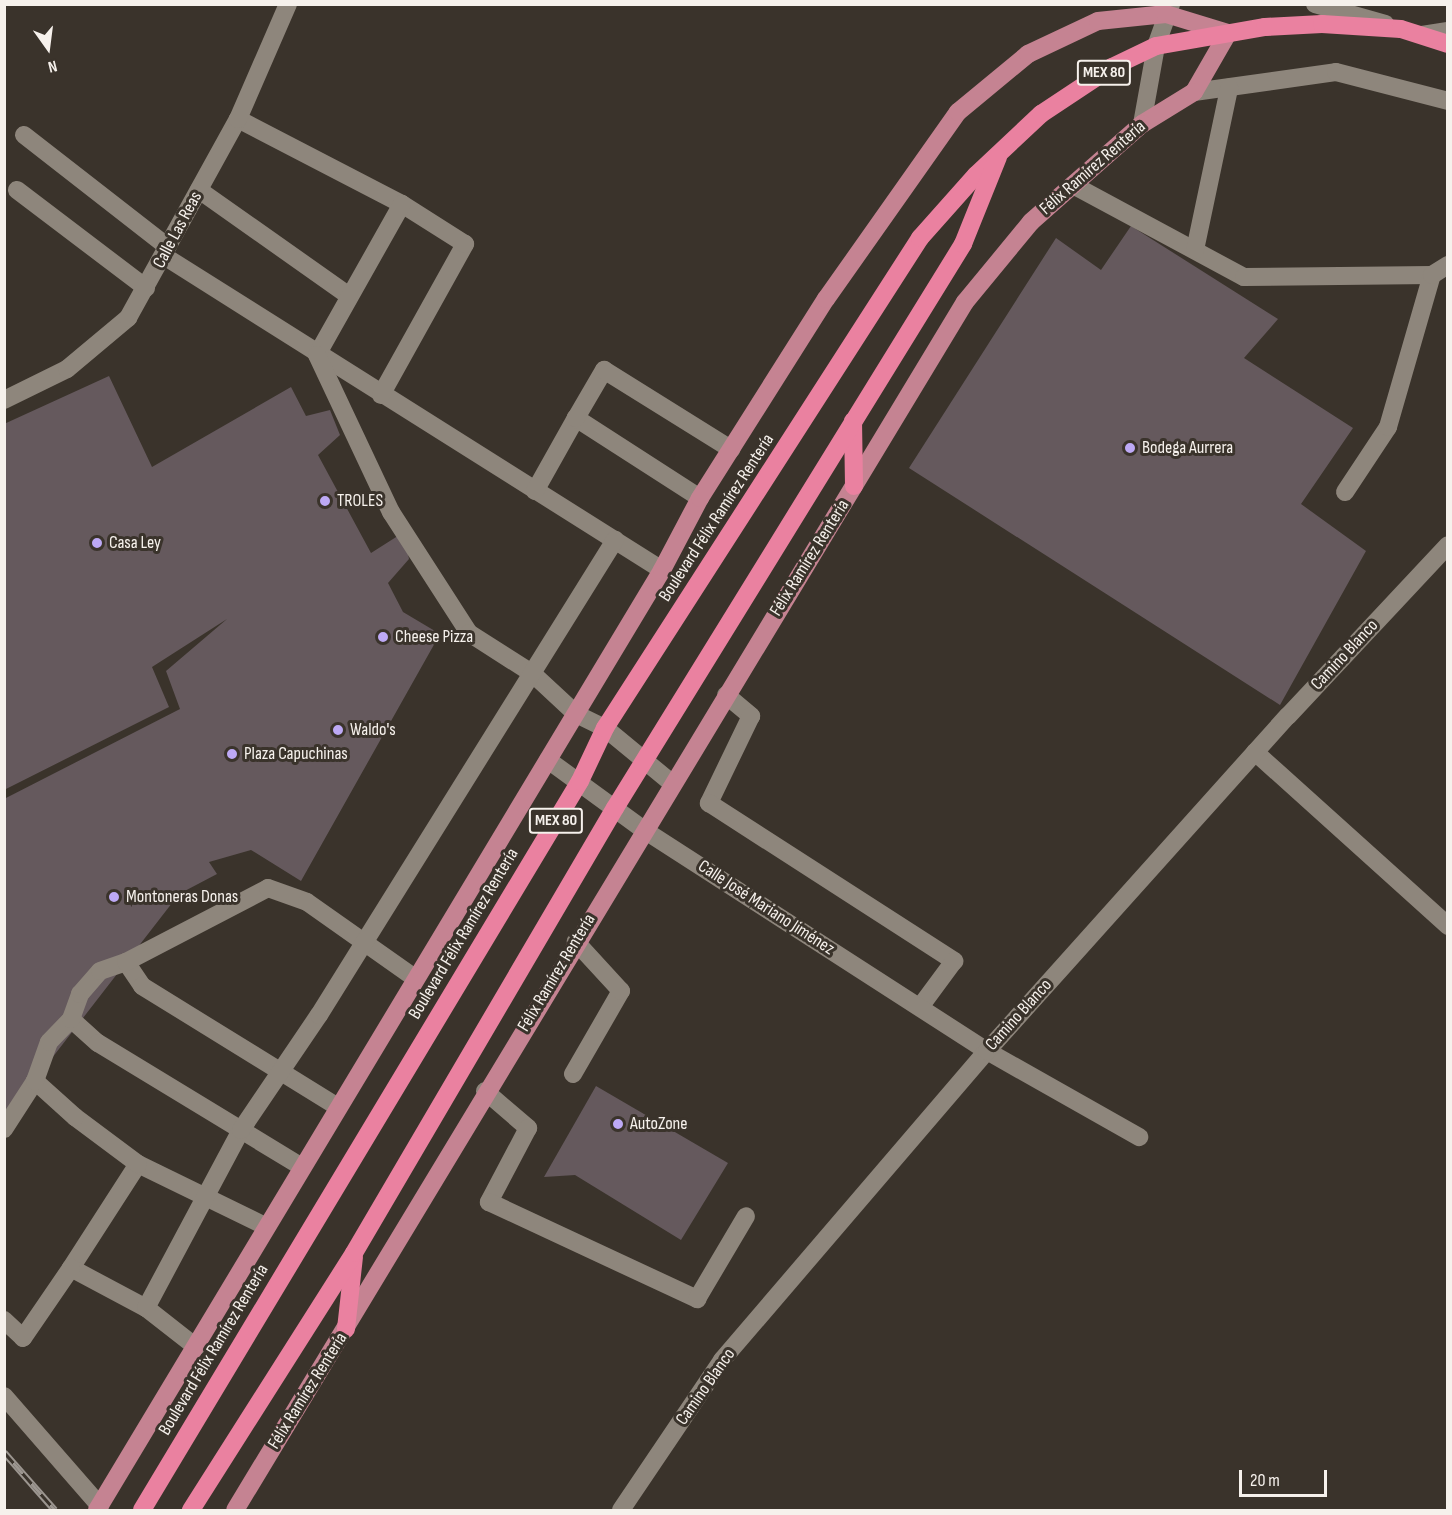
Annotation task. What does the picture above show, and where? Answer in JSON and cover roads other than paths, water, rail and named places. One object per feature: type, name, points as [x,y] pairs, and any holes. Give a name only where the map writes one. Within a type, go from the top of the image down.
[{"type":"highway","name":"Boulevard Félix Ramírez Rentería","points":[[142,1510],[580,781],[605,728],[920,238],[1000,152],[1041,114],[1112,67],[1156,46],[1228,33],[1322,24],[1401,29],[1448,44]]},
{"type":"highway","name":"Boulevard Félix Ramírez Rentería","points":[[191,1510],[354,1253],[615,807],[963,244],[1000,152]]},
{"type":"highway","points":[[854,421],[854,486]]},
{"type":"highway","points":[[346,1329],[354,1253]]},
{"type":"main road","points":[[99,1508],[266,1226],[662,570],[700,498],[826,299],[958,112],[1028,54],[1098,21],[1169,9],[1228,33]]},
{"type":"main road","name":"Félix Ramírez Rentería","points":[[235,1510],[346,1329],[485,1091],[965,302],[1031,222],[1142,124],[1194,92],[1228,33]]},
{"type":"street","name":"Calle Las Reas","points":[[4,400],[67,369],[128,318],[238,119],[288,4]]},
{"type":"street","points":[[1316,4],[1401,29]]},
{"type":"street","points":[[1142,124],[1156,46],[1169,9]]},
{"type":"street","points":[[1422,36],[1448,31]]},
{"type":"street","points":[[1194,92],[1336,72],[1448,100]]},
{"type":"street","points":[[1195,250],[1229,88]]},
{"type":"street","points":[[238,119],[402,204],[465,244],[381,395]]},
{"type":"street","points":[[24,135],[166,252],[317,355],[662,570]]},
{"type":"street","points":[[1073,185],[1244,278],[1440,270],[1388,427],[1345,492]]},
{"type":"street","points":[[17,190],[146,288]]},
{"type":"street","points":[[199,190],[349,296]]},
{"type":"street","points":[[317,355],[402,204]]},
{"type":"street","points":[[317,355],[391,512],[469,633],[533,674],[576,714],[605,728],[673,784]]},
{"type":"street","points":[[535,491],[604,370],[731,448]]},
{"type":"street","points":[[576,418],[700,498]]},
{"type":"street","points":[[146,1308],[241,1130],[364,943],[533,674],[564,616],[615,540]]},
{"type":"street","name":"Camino Blanco","points":[[621,1510],[722,1360],[987,1051],[1255,752],[1447,547]]},
{"type":"street","points":[[726,695],[751,716],[709,803],[954,961],[920,1007]]},
{"type":"street","points":[[1255,752],[1448,926]]},
{"type":"street","name":"Calle José Mariano Jiménez","points":[[548,760],[580,781],[644,830],[987,1051],[1139,1137]]},
{"type":"street","points":[[4,1129],[35,1081],[49,1042],[71,1019],[80,994],[100,971],[126,962],[268,888],[307,902],[416,979]]},
{"type":"street","points":[[573,1074],[621,991],[576,942]]},
{"type":"street","points":[[126,962],[142,986],[338,1107]]},
{"type":"street","points":[[71,1019],[98,1042],[302,1167]]},
{"type":"street","points":[[35,1081],[75,1117],[138,1164],[266,1226]]},
{"type":"street","points":[[485,1091],[528,1128],[489,1202],[697,1299],[746,1216]]},
{"type":"street","points":[[4,1320],[23,1338],[138,1164]]},
{"type":"street","points":[[71,1268],[146,1308],[196,1347]]},
{"type":"street","points":[[4,1396],[99,1508]]},
{"type":"railway","points":[[4,1452],[55,1510]]},
{"type":"place","name":"Bodega Aurrera","points":[[1130,448]]},
{"type":"place","name":"TROLES","points":[[325,501]]},
{"type":"place","name":"Casa Ley","points":[[97,543]]},
{"type":"place","name":"Cheese Pizza","points":[[383,637]]},
{"type":"place","name":"Waldo's","points":[[338,730]]},
{"type":"place","name":"Plaza Capuchinas","points":[[232,754]]},
{"type":"place","name":"Montoneras Donas","points":[[114,897]]},
{"type":"place","name":"AutoZone","points":[[618,1124]]}]
